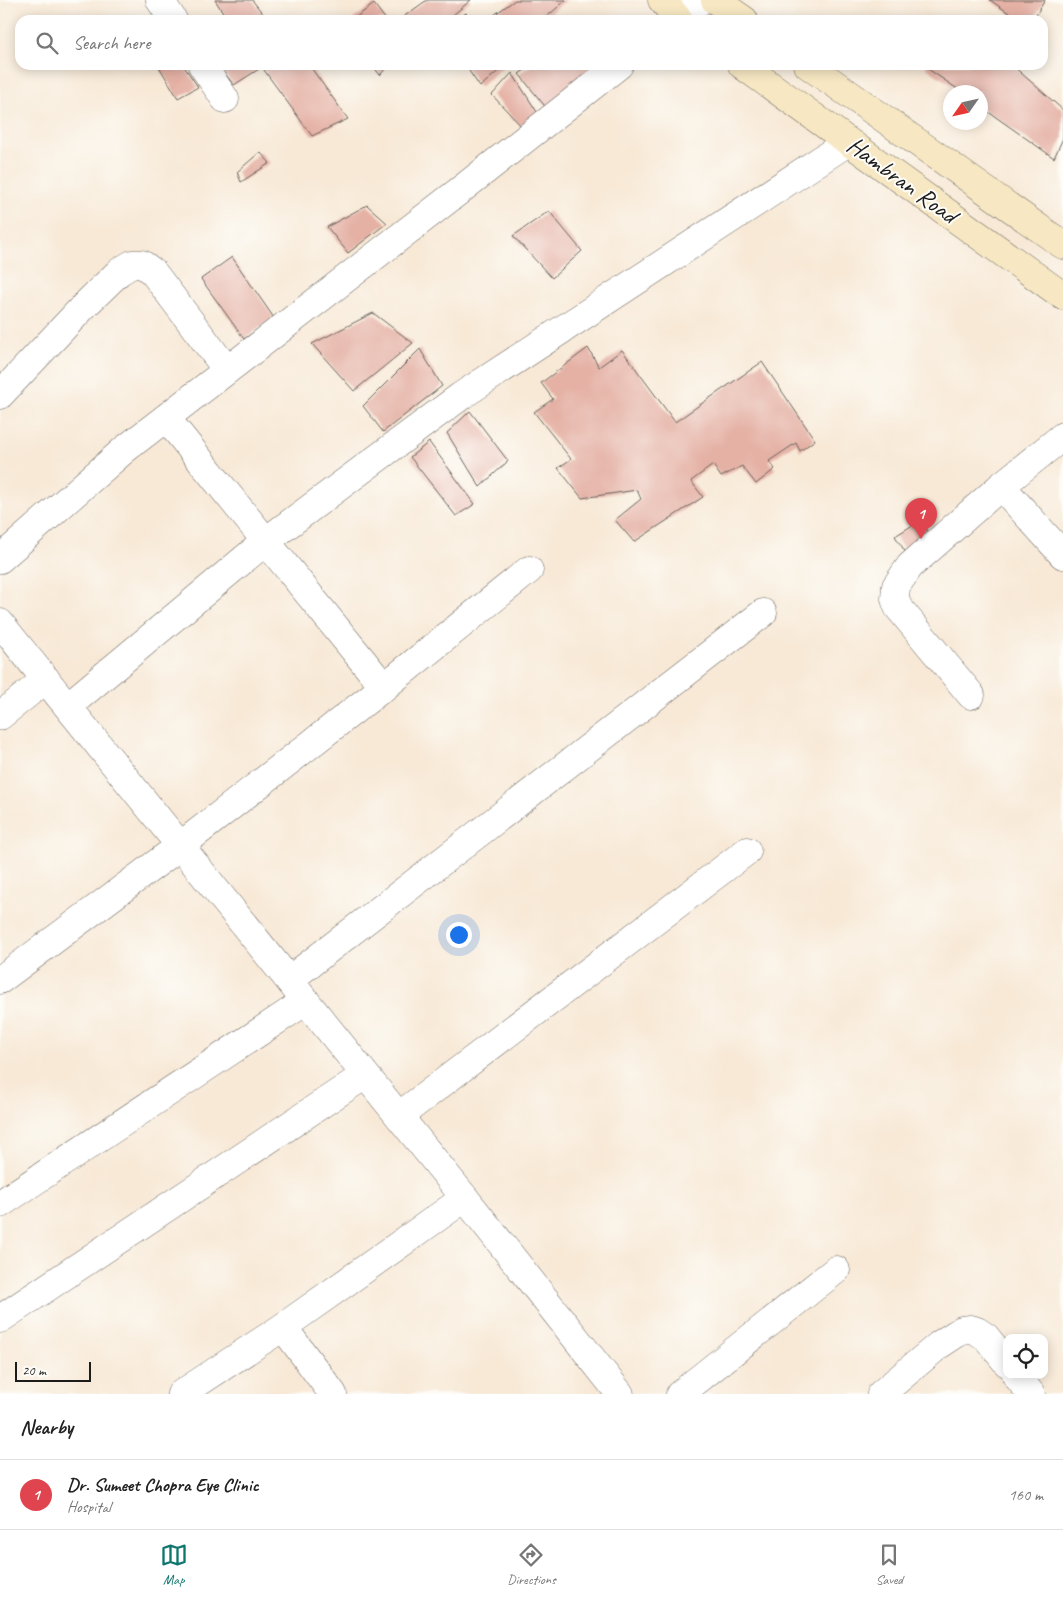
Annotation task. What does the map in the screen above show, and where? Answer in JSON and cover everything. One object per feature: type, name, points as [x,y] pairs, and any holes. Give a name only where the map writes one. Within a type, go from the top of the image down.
[{"type":"main road","points":[[715,0],[737,15]]},
{"type":"main road","name":"Hambran Road","points":[[749,70],[1063,296]]},
{"type":"main road","name":"Hambran Road","points":[[815,70],[1063,245]]},
{"type":"street","points":[[160,0],[170,15]]},
{"type":"street","points":[[674,15],[701,0]]},
{"type":"street","points":[[205,70],[225,99]]},
{"type":"street","points":[[0,559],[124,450],[613,70]]},
{"type":"street","points":[[68,706],[266,541],[461,396],[848,142]]},
{"type":"street","points":[[0,395],[85,305],[119,272],[132,264],[142,264],[153,272],[227,370]]},
{"type":"street","points":[[166,418],[384,687]]},
{"type":"street","points":[[971,695],[898,607],[895,599],[896,586],[910,566],[1001,486],[1063,436]]},
{"type":"street","points":[[1001,486],[1063,554]]},
{"type":"street","points":[[0,980],[180,846],[384,687],[529,570]]},
{"type":"street","points":[[0,1204],[297,990],[763,613]]},
{"type":"street","points":[[0,623],[465,1198],[620,1394]]},
{"type":"street","points":[[0,716],[46,679]]},
{"type":"street","points":[[399,1116],[747,851]]},
{"type":"street","points":[[0,1319],[365,1075]]},
{"type":"street","points":[[181,1394],[283,1327],[465,1198]]},
{"type":"street","points":[[680,1394],[836,1270]]},
{"type":"street","points":[[283,1327],[332,1394]]},
{"type":"street","points":[[881,1394],[939,1345],[962,1330],[971,1329],[986,1337],[1003,1358]]},
{"type":"street","points":[[1019,1379],[1031,1394]]},
{"type":"building","points":[[215,0],[252,0],[264,15],[225,15]]},
{"type":"building","points":[[427,0],[471,0],[453,15],[406,15]]},
{"type":"building","points":[[515,0],[566,0],[549,15],[494,15]]},
{"type":"building","points":[[990,0],[1045,0],[1036,15],[1012,15]]},
{"type":"building","points":[[374,4],[382,15],[359,15]]},
{"type":"building","points":[[161,70],[186,70],[198,87],[178,98]]},
{"type":"building","points":[[222,70],[257,70],[234,85]]},
{"type":"building","points":[[264,70],[313,70],[348,119],[312,136]]},
{"type":"building","points":[[376,70],[384,70],[380,75]]},
{"type":"building","points":[[468,70],[499,70],[480,87]]},
{"type":"building","points":[[525,70],[591,70],[548,110],[519,74]]},
{"type":"building","points":[[929,70],[1018,70],[1063,110],[1063,138],[1054,158],[988,112],[988,85],[952,85]]},
{"type":"building","points":[[512,73],[539,115],[524,129],[492,95]]},
{"type":"building","points":[[260,152],[270,163],[241,182],[237,172]]},
{"type":"building","points":[[367,205],[387,223],[348,253],[327,227]]},
{"type":"building","points":[[549,211],[582,251],[552,278],[513,236]]},
{"type":"building","points":[[232,257],[274,318],[244,339],[201,279]]},
{"type":"building","points":[[373,313],[413,343],[354,391],[312,344]]},
{"type":"building","points":[[588,348],[599,367],[622,350],[675,422],[762,362],[815,440],[800,451],[796,443],[769,461],[775,469],[756,484],[742,466],[721,477],[713,465],[691,481],[703,497],[634,542],[615,520],[641,499],[637,490],[582,498],[558,468],[571,459],[534,412],[553,399],[541,383]]},
{"type":"building","points":[[420,349],[442,386],[383,432],[363,406]]},
{"type":"building","points":[[470,411],[508,461],[480,487],[447,433]]},
{"type":"building","points":[[429,442],[475,504],[456,516],[410,457]]},
{"type":"building","points":[[921,520],[933,539],[908,556],[895,536]]},
{"type":"place","name":"Dr. Sumeet Chopra Eye Clinic","points":[[921,539]]}]
